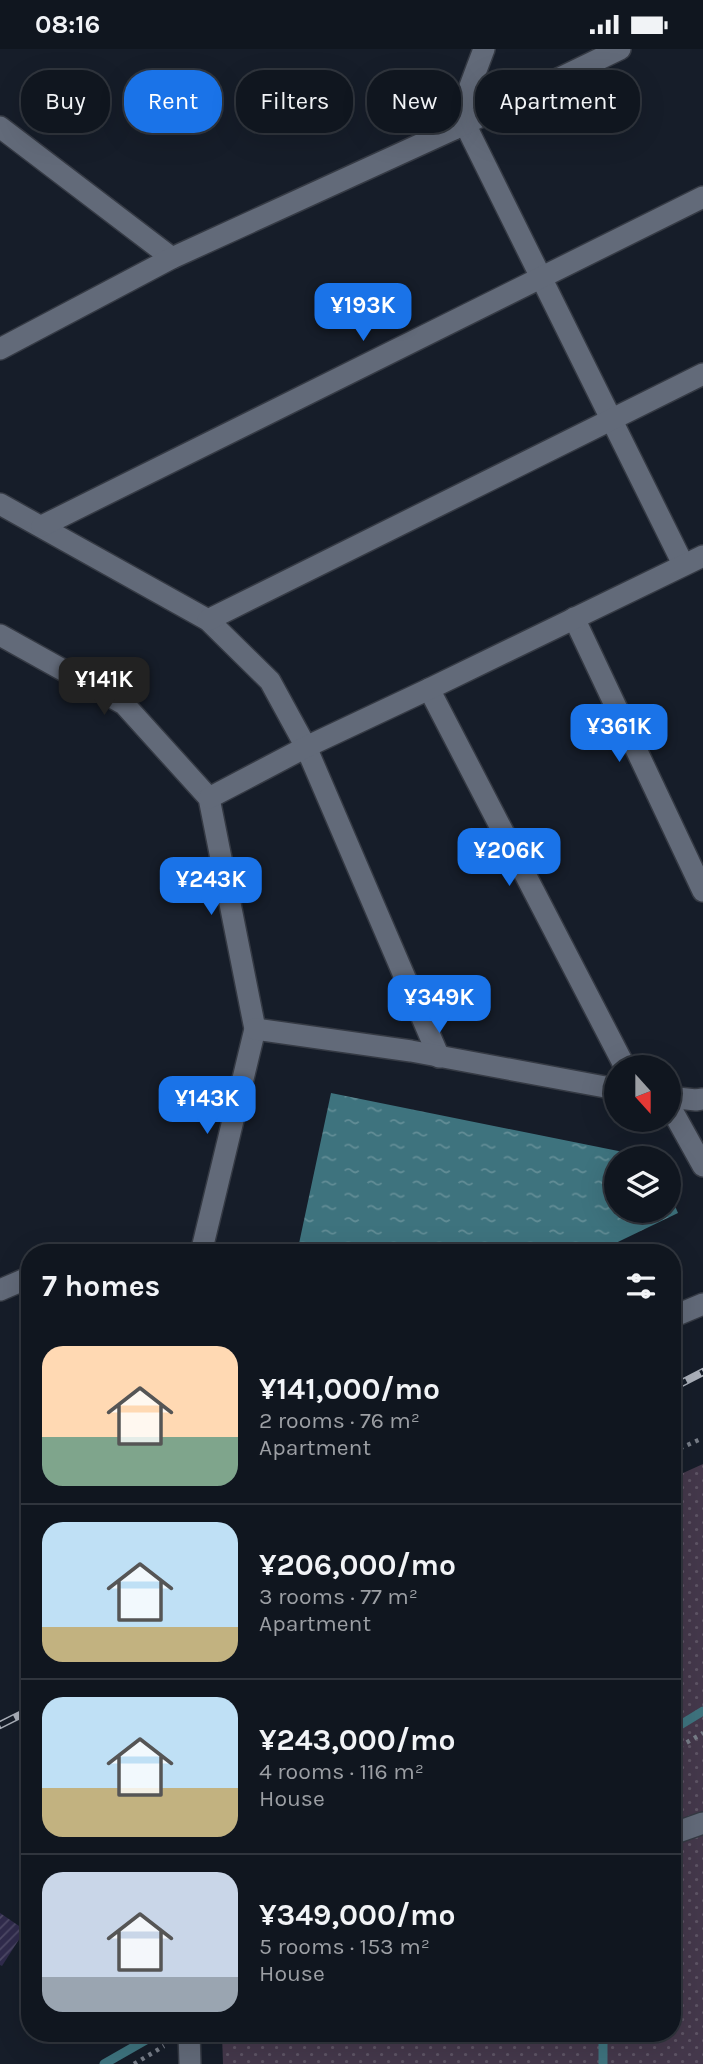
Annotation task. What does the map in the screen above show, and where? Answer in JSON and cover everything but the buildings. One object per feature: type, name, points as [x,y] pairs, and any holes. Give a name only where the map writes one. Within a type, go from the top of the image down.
[{"type":"street","points":[[461,123],[484,49]]},
{"type":"street","points":[[461,126],[620,49]]},
{"type":"street","points":[[0,127],[172,258]]},
{"type":"street","points":[[209,797],[306,747],[693,560],[612,419],[542,277],[461,128]]},
{"type":"street","points":[[0,349],[172,258],[445,133]]},
{"type":"street","points":[[42,526],[703,197]]},
{"type":"street","points":[[208,620],[703,374]]},
{"type":"street","points":[[0,504],[208,620],[270,681],[306,747],[439,1057]]},
{"type":"street","points":[[573,618],[703,891]]},
{"type":"street","points":[[0,635],[124,704],[209,797],[254,1029],[203,1244]]},
{"type":"street","points":[[429,689],[619,1055]]},
{"type":"street","points":[[254,1029],[439,1057],[604,1087]]},
{"type":"street","points":[[681,1098],[703,1099]]},
{"type":"street","points":[[681,1126],[703,1166]]},
{"type":"street","points":[[0,1290],[21,1281]]},
{"type":"street","points":[[681,1313],[703,1304]]},
{"type":"street","points":[[681,1831],[703,1823]]},
{"type":"street","points":[[190,2042],[190,2064]]},
{"type":"path","points":[[681,1448],[703,1438]]},
{"type":"path","points":[[681,1746],[703,1733]]},
{"type":"path","points":[[134,2064],[165,2046]]},
{"type":"shaded area","points":[[703,1464],[703,2064],[223,2064],[222,2042],[681,2042],[681,1474]]},
{"type":"water","points":[[331,1093],[604,1148],[604,1223],[657,1223],[614,1244],[299,1244]]},
{"type":"waterway","points":[[681,1724],[703,1711]]},
{"type":"waterway","points":[[104,2064],[142,2042]]},
{"type":"waterway","points":[[603,2042],[603,2064]]},
{"type":"railway","points":[[681,1383],[703,1372]]},
{"type":"railway","points":[[0,1725],[21,1714]]}]
